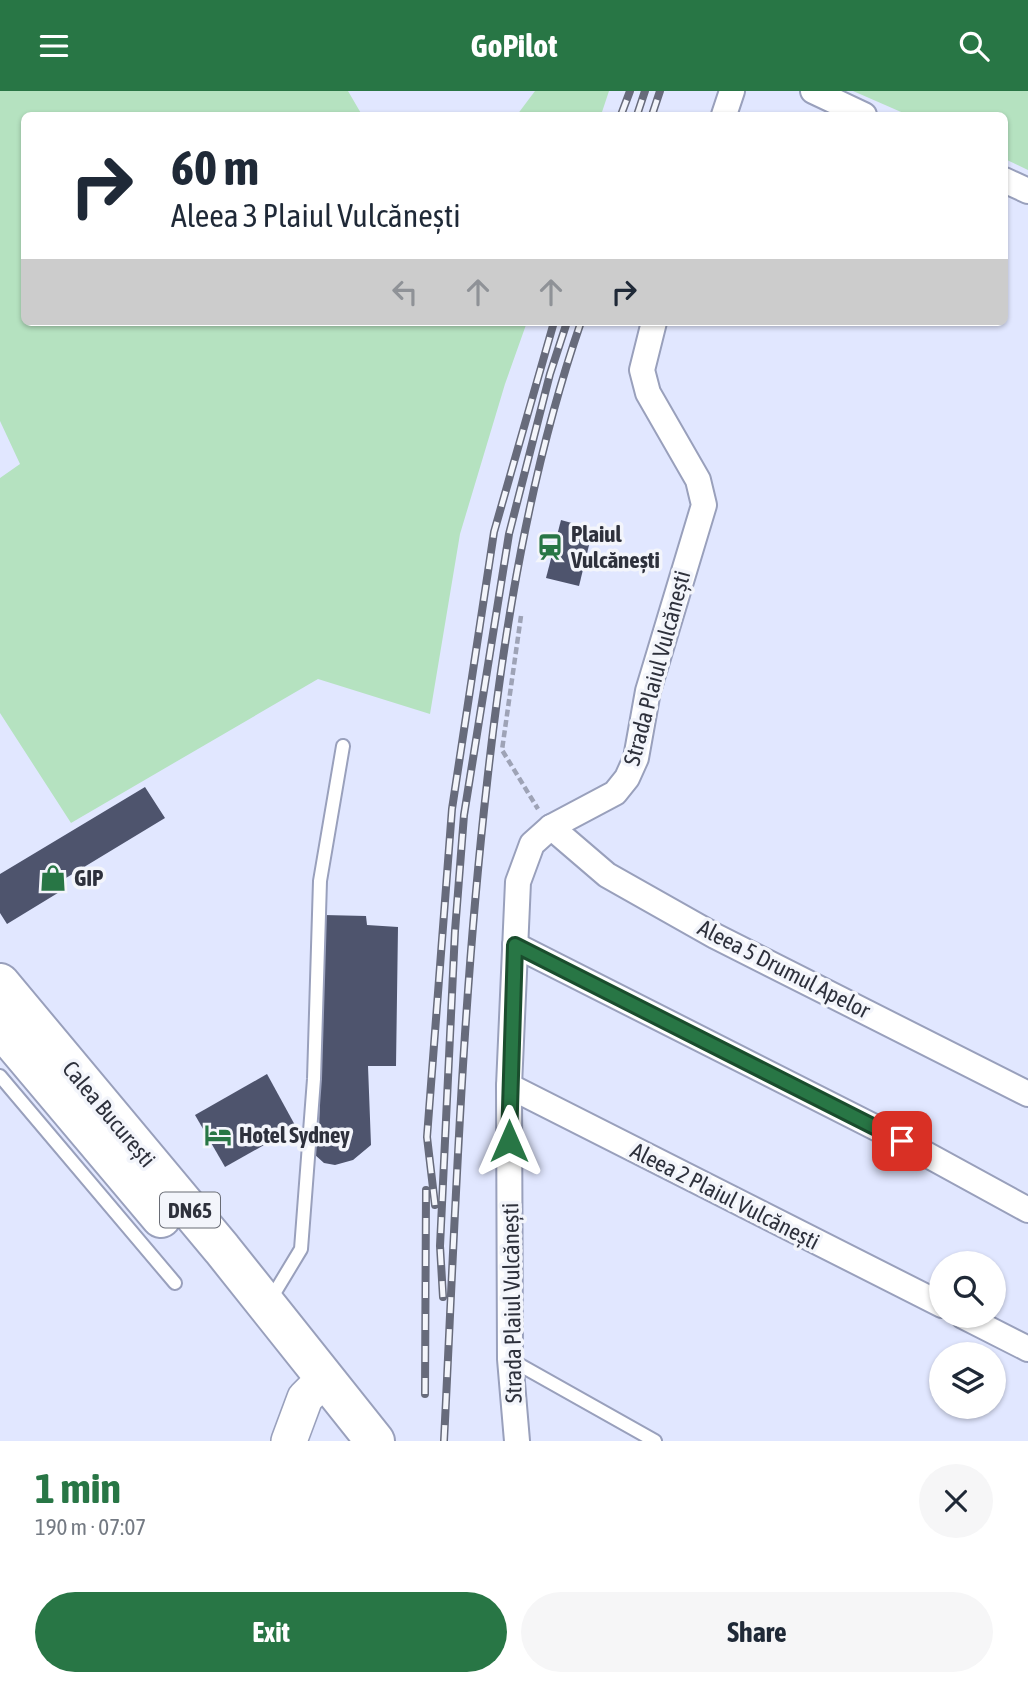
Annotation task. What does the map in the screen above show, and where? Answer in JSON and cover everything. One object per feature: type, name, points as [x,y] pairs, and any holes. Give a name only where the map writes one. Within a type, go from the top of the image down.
[{"type":"main road","name":"Calea București","points":[[0,983],[267,1306],[315,1388],[341,1441]]},
{"type":"main road","name":"Calea București","points":[[0,1027],[202,1266],[315,1388],[375,1441]]},
{"type":"street","points":[[725,112],[732,91]]},
{"type":"street","points":[[813,91],[858,112]]},
{"type":"street","points":[[1008,182],[1028,191]]},
{"type":"street","name":"Strada Plaiul Vulcănești","points":[[517,1441],[510,1359],[509,1086],[518,882],[532,843],[551,827],[615,793],[627,778],[636,758],[648,691],[704,505],[698,480],[648,393],[642,370],[653,326]]},
{"type":"street","name":"Aleea 5 Drumul Apelor","points":[[551,827],[607,875],[715,936],[1028,1094]]},
{"type":"street","points":[[515,945],[902,1141],[1028,1210]]},
{"type":"street","name":"Aleea 2 Plaiul Vulcănești","points":[[509,1086],[929,1298]]},
{"type":"street","points":[[987,1328],[1028,1349]]},
{"type":"street","points":[[289,1441],[315,1388]]},
{"type":"lane","points":[[267,1306],[301,1249],[314,1079],[320,881],[343,746]]},
{"type":"lane","points":[[0,1076],[175,1283]]},
{"type":"lane","points":[[510,1359],[655,1441]]},
{"type":"path","points":[[521,616],[502,750],[514,774],[551,827]]},
{"type":"green space","points":[[0,91],[348,91],[360,112],[21,112],[21,326],[526,326],[505,384],[460,534],[430,714],[318,679],[71,823],[0,713],[0,478],[20,464],[0,421]]},
{"type":"green space","points":[[535,91],[609,91],[602,112],[519,112]]},
{"type":"green space","points":[[853,91],[1028,91],[1028,170],[1008,160],[1008,112],[901,112]]},
{"type":"building","points":[[561,520],[593,529],[579,586],[546,578]]},
{"type":"building","points":[[145,787],[165,818],[61,881],[66,888],[7,924],[0,913],[0,874]]},
{"type":"building","points":[[324,915],[366,916],[367,925],[398,927],[396,1066],[368,1066],[371,1145],[353,1160],[335,1165],[324,1163],[314,1154],[313,1146],[319,1133]]},
{"type":"building","points":[[267,1074],[296,1127],[225,1167],[195,1115]]},
{"type":"railway","points":[[622,112],[630,91]]},
{"type":"railway","points":[[638,112],[645,91]]},
{"type":"railway","points":[[653,112],[660,91]]},
{"type":"railway","points":[[435,1205],[427,1137],[452,809],[494,532],[553,326]]},
{"type":"railway","points":[[443,1297],[440,1246],[455,931],[464,815],[509,534],[550,374],[566,326]]},
{"type":"railway","points":[[444,1441],[465,1029],[478,865],[494,725],[511,608],[533,492],[580,326]]},
{"type":"railway","points":[[425,1394],[426,1190]]},
{"type":"place","name":"Plaiul Vulcănești","points":[[550,547]]},
{"type":"place","name":"GIP","points":[[53,878]]},
{"type":"place","name":"Hotel Sydney","points":[[218,1135]]},
{"type":"route","points":[[509,1141],[515,945],[902,1141]]}]
